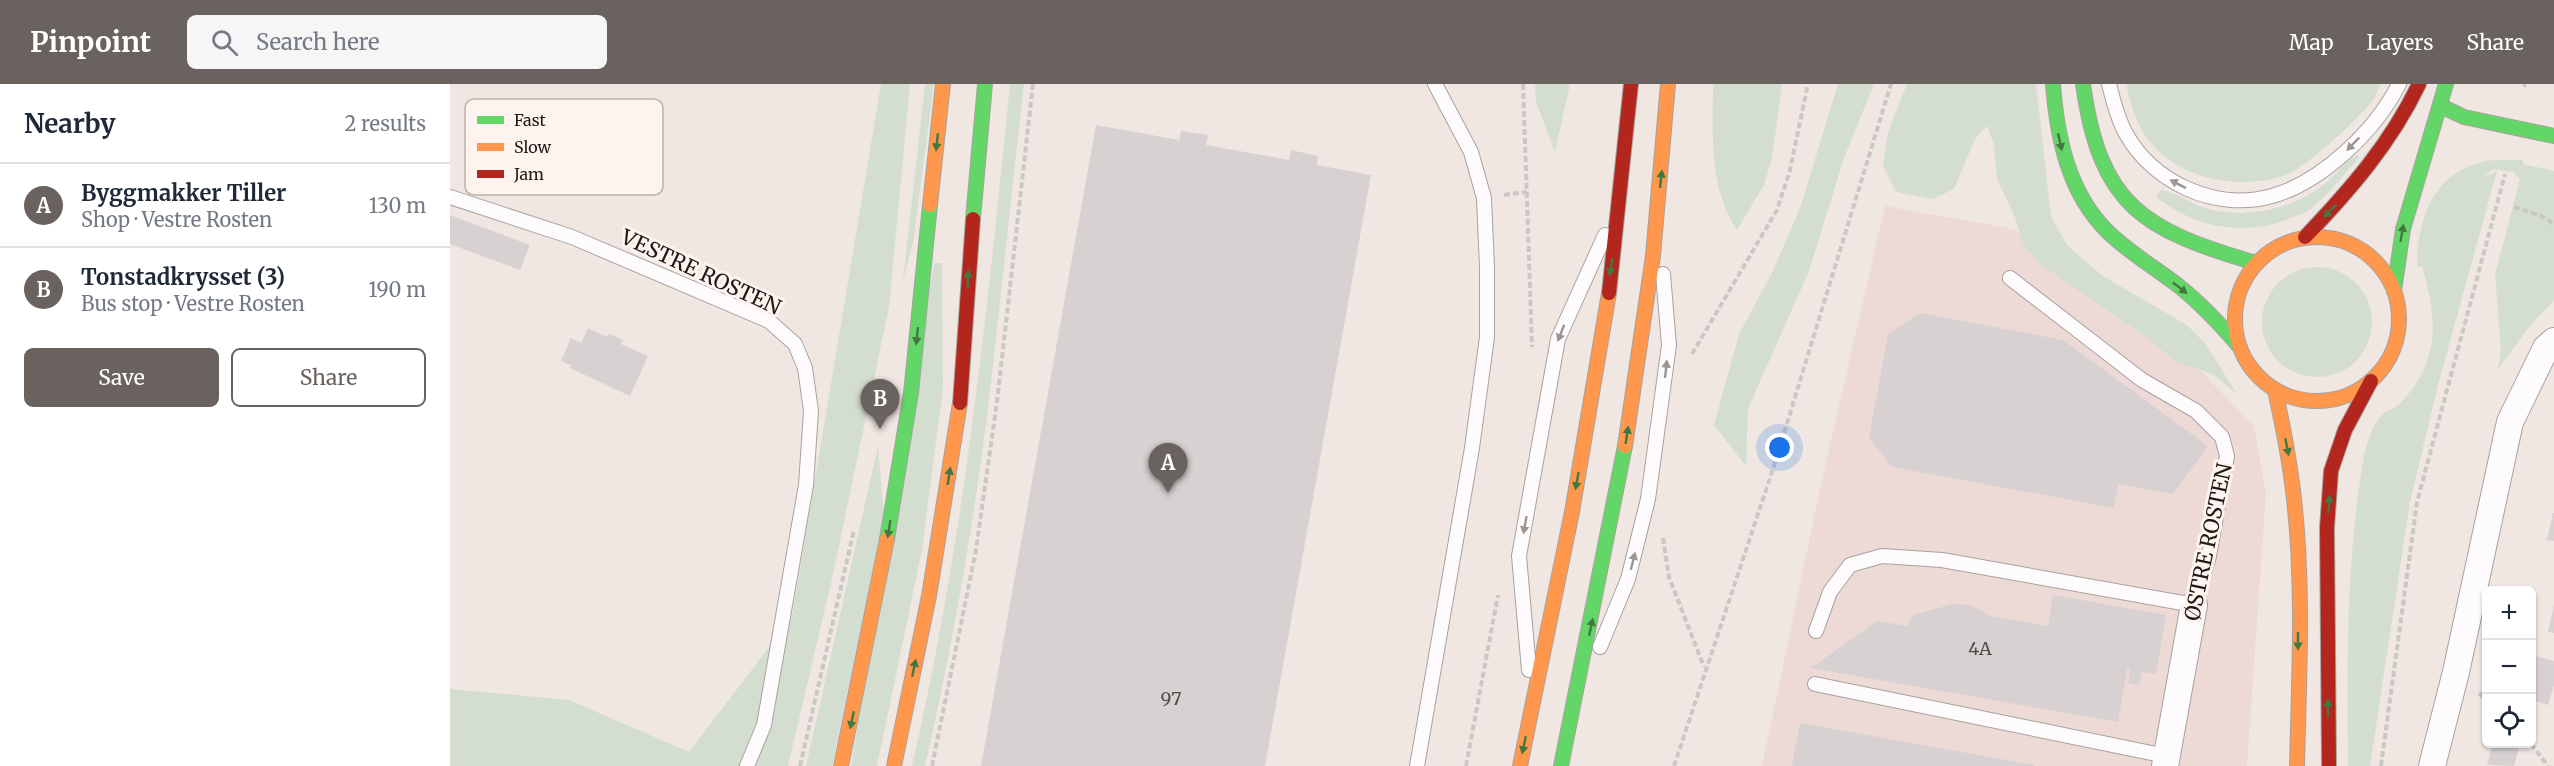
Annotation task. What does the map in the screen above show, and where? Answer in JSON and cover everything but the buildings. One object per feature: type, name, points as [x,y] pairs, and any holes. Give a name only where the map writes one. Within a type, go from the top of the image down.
[{"type":"main road","points":[[841,766],[879,590],[912,393],[943,84]]},
{"type":"main road","points":[[894,766],[929,596],[962,393],[969,265],[985,91],[991,84]]},
{"type":"main road","points":[[1520,766],[1579,470],[1619,203],[1631,84]]},
{"type":"main road","points":[[1561,766],[1618,491],[1658,208],[1668,84]]},
{"type":"main road","points":[[2053,84],[2054,114],[2062,150],[2079,194],[2106,230],[2212,315],[2238,345],[2247,363],[2259,378],[2275,390],[2299,399],[2324,401],[2349,394],[2371,381]]},
{"type":"main road","points":[[2083,84],[2093,145],[2111,183],[2140,216],[2164,231],[2207,250],[2256,263]]},
{"type":"main road","points":[[2305,237],[2348,193],[2376,159],[2406,91]]},
{"type":"main road","points":[[2394,291],[2403,229],[2443,95],[2464,117],[2554,136]]},
{"type":"main road","points":[[2238,345],[2234,323],[2236,302],[2244,281],[2256,263],[2278,246],[2305,237],[2333,238],[2359,249],[2380,267],[2394,291],[2399,316],[2396,340],[2387,362],[2371,381],[2345,430],[2331,471],[2328,528],[2329,766]]},
{"type":"main road","points":[[2275,390],[2290,467],[2295,525],[2298,591],[2297,766]]},
{"type":"street","points":[[2406,91],[2443,95]]},
{"type":"street","points":[[2432,766],[2456,672],[2510,422],[2546,348],[2554,341]]},
{"type":"street","name":"ØSTRE ROSTEN","points":[[2166,761],[2194,605]]},
{"type":"lane","points":[[1417,766],[1472,448],[1487,337],[1484,198],[1471,152],[1435,84]]},
{"type":"lane","points":[[2109,84],[2124,130],[2142,158],[2169,180],[2196,193],[2227,199],[2250,200],[2272,196],[2301,183],[2346,151],[2406,91]]},
{"type":"lane","name":"VESTRE ROSTEN","points":[[450,197],[583,242],[769,321],[795,344],[805,368],[811,411],[806,485],[764,725],[747,766]]},
{"type":"lane","points":[[1532,710],[1519,556],[1558,339],[1619,203]]},
{"type":"lane","points":[[1572,713],[1628,579],[1648,499],[1669,345],[1658,208]]},
{"type":"lane","name":"ØSTRE ROSTEN","points":[[2010,278],[2142,380],[2196,411],[2222,437],[2227,456],[2209,556],[2194,605]]},
{"type":"lane","points":[[1815,631],[1830,591],[1850,565],[1882,556],[1942,560],[2194,605]]},
{"type":"lane","points":[[1815,684],[2166,761]]},
{"type":"path","points":[[1523,84],[1532,358]]},
{"type":"path","points":[[1688,362],[1777,210],[1790,170],[1808,84]]},
{"type":"path","points":[[1674,766],[1773,469],[1891,84]]},
{"type":"path","points":[[2381,766],[2417,502],[2505,174]]},
{"type":"path","points":[[2514,207],[2541,216],[2554,224]]},
{"type":"path","points":[[800,766],[855,522]]},
{"type":"path","points":[[1662,531],[1669,576],[1705,668]]},
{"type":"path","points":[[1466,766],[1499,592]]},
{"type":"path","points":[[2534,748],[2548,766]]},
{"type":"shaded area","points":[[1885,206],[2014,229],[2197,367],[2254,426],[2266,493],[2247,766],[1762,766],[1820,489]]},
{"type":"green space","points":[[881,84],[910,84],[889,307],[832,579],[788,766],[450,766],[450,689],[569,700],[689,752],[792,617]]},
{"type":"green space","points":[[925,84],[934,84],[913,243],[903,280]]},
{"type":"green space","points":[[1010,84],[1024,84],[984,440],[951,644],[925,766],[912,766],[946,597],[960,512],[983,341]]},
{"type":"green space","points":[[1535,84],[1570,84],[1555,152],[1536,102]]},
{"type":"green space","points":[[1713,84],[1782,84],[1772,158],[1764,185],[1737,230],[1721,195],[1714,159]]},
{"type":"green space","points":[[1838,84],[1874,84],[1844,158],[1809,271],[1748,409],[1746,466],[1714,425],[1739,334],[1773,271],[1801,205]]},
{"type":"green space","points":[[1907,84],[2036,84],[2051,217],[2067,245],[2103,276],[2187,325],[2205,343],[2237,394],[2212,374],[2176,362],[2146,337],[2040,264],[2023,244],[2015,217],[1997,179],[1994,145],[1987,126],[1975,139],[1954,189],[1932,199],[1896,192],[1883,166],[1888,132]]},
{"type":"green space","points":[[2127,84],[2381,84],[2373,100],[2356,119],[2304,164],[2283,176],[2261,181],[2238,182],[2193,173],[2174,163],[2156,149],[2143,131],[2133,110]]},
{"type":"green space","points":[[2357,155],[2360,157],[2312,208],[2273,224],[2238,228],[2220,226],[2187,216],[2156,197],[2161,190],[2196,205],[2222,212],[2263,211],[2290,204],[2315,191]]},
{"type":"green space","points":[[2523,160],[2523,164],[2554,171],[2554,301],[2532,323],[2498,369],[2501,351],[2495,275],[2520,179],[2513,172],[2493,169],[2481,178],[2497,171],[2438,385],[2410,502],[2370,766],[2348,766],[2349,611],[2358,494],[2368,440],[2378,419],[2401,403],[2414,387],[2429,355],[2433,322],[2431,304],[2422,267],[2418,267],[2417,263],[2421,229],[2433,198],[2442,185],[2454,175],[2468,166],[2486,161]]},
{"type":"green space","points":[[934,263],[942,263],[943,388],[922,550],[877,766],[851,766]]},
{"type":"green space","points":[[2317,267],[2338,271],[2356,283],[2368,301],[2372,322],[2368,343],[2356,361],[2338,373],[2317,377],[2296,373],[2278,361],[2266,343],[2262,322],[2266,301],[2278,283],[2296,271]]},
{"type":"green space","points":[[878,446],[884,517],[832,766],[806,766]]},
{"type":"traffic: fast","points":[[973,219],[985,84]]},
{"type":"traffic: fast","points":[[2053,84],[2058,124],[2067,163],[2083,199],[2094,216],[2124,246],[2195,300],[2238,345]]},
{"type":"traffic: fast","points":[[2083,84],[2101,159],[2115,186],[2134,207],[2156,224],[2184,238],[2256,263]]},
{"type":"traffic: fast","points":[[2394,291],[2403,229],[2446,84]]},
{"type":"traffic: fast","points":[[2441,106],[2464,117],[2554,136]]},
{"type":"traffic: fast","points":[[887,539],[911,393],[930,205]]},
{"type":"traffic: fast","points":[[1561,766],[1625,446]]},
{"type":"traffic: slow","points":[[930,205],[943,84]]},
{"type":"traffic: slow","points":[[1625,446],[1653,256],[1668,84]]},
{"type":"traffic: slow","points":[[2317,237],[2348,244],[2375,261],[2392,288],[2399,319],[2392,350],[2375,377],[2348,394],[2317,401],[2286,394],[2259,377],[2242,350],[2235,319],[2242,288],[2259,261],[2286,244],[2317,237]]},
{"type":"traffic: slow","points":[[1520,766],[1572,512],[1609,293]]},
{"type":"traffic: slow","points":[[2275,390],[2294,499],[2299,565],[2297,766]]},
{"type":"traffic: slow","points":[[894,766],[929,596],[960,403]]},
{"type":"traffic: slow","points":[[841,766],[887,539]]},
{"type":"traffic: jam","points":[[1609,293],[1631,84]]},
{"type":"traffic: jam","points":[[2305,237],[2368,165],[2396,126],[2419,84]]},
{"type":"traffic: jam","points":[[960,403],[973,219]]},
{"type":"traffic: jam","points":[[2329,766],[2327,528],[2331,471],[2345,430],[2371,381]]},
{"type":"place","name":"Tonstadkrysset (3)","points":[[880,429]]},
{"type":"place","name":"Byggmakker Tiller","points":[[1168,493]]}]
